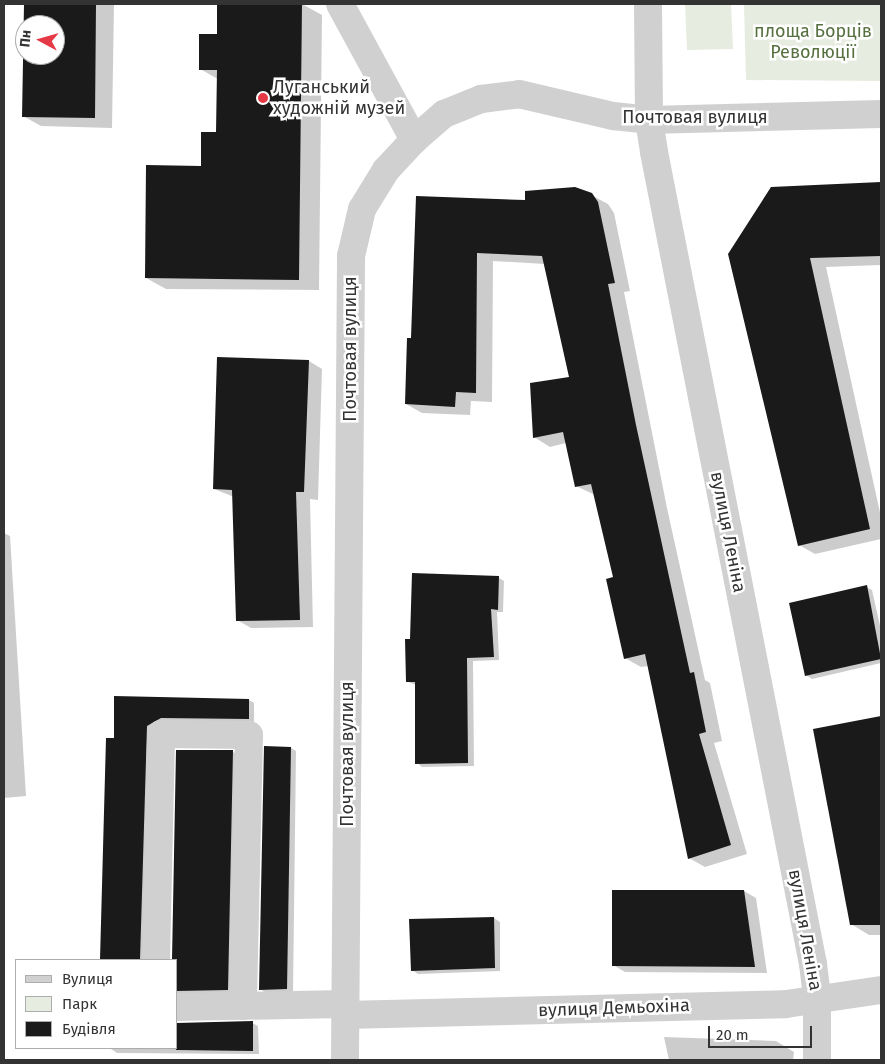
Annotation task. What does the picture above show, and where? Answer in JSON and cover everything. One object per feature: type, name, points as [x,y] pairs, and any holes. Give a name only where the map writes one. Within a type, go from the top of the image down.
[{"type":"street","points":[[340,4],[414,140]]},
{"type":"street","name":"вулиця Леніна","points":[[648,4],[649,120],[817,999],[817,1060]]},
{"type":"street","name":"Почтовая вулиця","points":[[346,1060],[351,256],[362,209],[386,170],[414,140],[444,114],[481,99],[519,94],[613,116],[649,120],[881,114]]},
{"type":"street","points":[[156,959],[161,734],[249,735],[243,1006]]},
{"type":"street","name":"вулиця Демьохіна","points":[[178,1007],[243,1006],[345,1010],[786,1004],[881,990]]},
{"type":"green space","points":[[685,4],[731,4],[733,49],[687,50]]},
{"type":"green space","name":"площа Борців Революції","points":[[744,4],[881,4],[881,81],[746,80]]},
{"type":"building","points":[[24,4],[96,4],[95,118],[22,117],[23,65],[65,65],[65,15],[24,15]]},
{"type":"building","points":[[217,4],[302,4],[299,280],[145,278],[146,165],[201,166],[201,132],[216,132],[217,70],[199,70],[199,34],[217,34]]},
{"type":"building","points":[[881,182],[881,256],[810,258],[870,529],[798,546],[728,254],[771,187]]},
{"type":"building","points":[[575,187],[592,193],[598,202],[615,283],[608,284],[636,425],[690,673],[694,672],[706,732],[699,734],[731,845],[688,859],[645,654],[624,659],[606,579],[613,577],[591,484],[575,487],[563,432],[533,438],[530,383],[569,377],[542,256],[477,253],[476,393],[456,392],[455,407],[405,404],[407,338],[411,338],[416,196],[525,200],[525,191]]},
{"type":"building","points":[[217,357],[309,360],[304,492],[296,492],[300,620],[236,621],[232,490],[213,489]]},
{"type":"building","points":[[412,573],[499,576],[498,610],[491,609],[494,657],[467,658],[468,763],[415,764],[415,682],[406,682],[405,639],[410,639]]},
{"type":"building","points":[[867,585],[881,659],[805,676],[789,603]]},
{"type":"building","points":[[114,696],[249,699],[249,719],[161,718],[147,726],[140,959],[100,959],[106,738],[114,738]]},
{"type":"building","points":[[881,716],[881,925],[850,925],[813,729]]},
{"type":"building","points":[[264,746],[291,747],[287,989],[259,990]]},
{"type":"building","points":[[176,750],[233,750],[228,990],[178,991],[178,959],[172,959]]},
{"type":"building","points":[[612,890],[744,890],[755,967],[612,966]]},
{"type":"building","points":[[494,917],[495,968],[411,971],[409,919]]},
{"type":"building","points":[[253,1021],[253,1051],[176,1050],[178,1049],[178,1023]]},
{"type":"place","name":"Луганський художній музей","points":[[263,98]]}]
